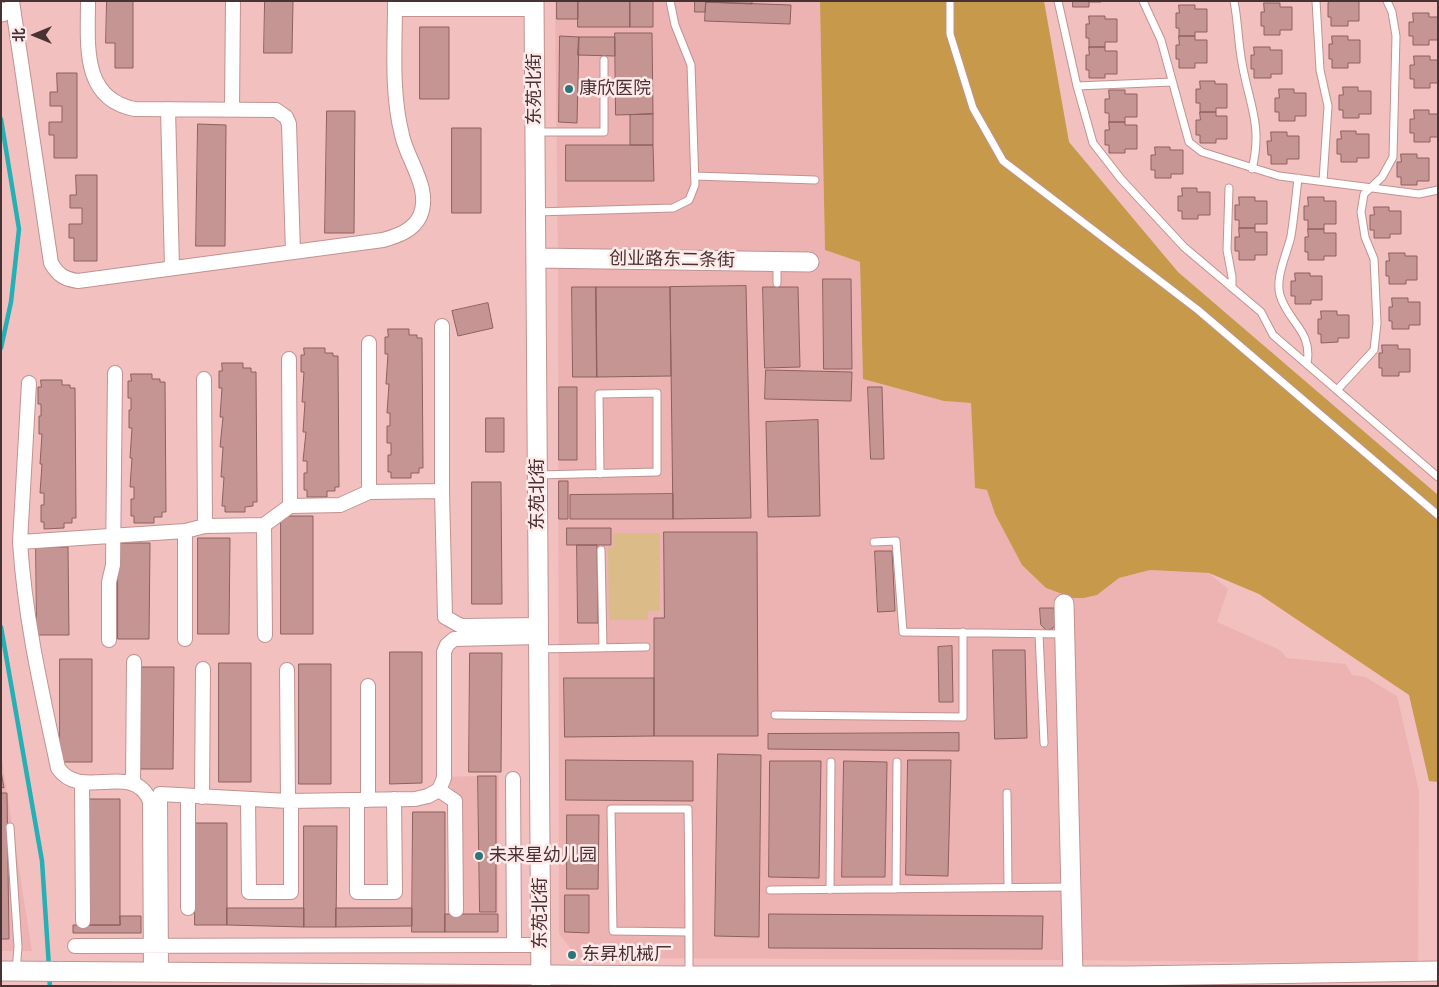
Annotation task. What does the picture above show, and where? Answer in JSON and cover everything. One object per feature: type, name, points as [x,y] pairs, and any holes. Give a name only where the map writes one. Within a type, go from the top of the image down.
[{"type":"street","points":[[88,1],[88,52],[91,70],[105,95],[123,107],[276,110],[286,116],[289,124],[293,252]]},
{"type":"street","points":[[232,109],[233,1]]},
{"type":"street","points":[[7,8],[51,263],[58,274],[78,281],[393,237],[413,226],[421,215],[423,199],[420,182],[402,138],[397,112],[395,5],[534,5]]},
{"type":"street","name":"东苑北街","points":[[534,5],[541,981]]},
{"type":"street","points":[[168,109],[172,268]]},
{"type":"street","name":"创业路东二条街","points":[[536,258],[809,262]]},
{"type":"street","points":[[29,383],[20,542],[23,594],[58,768],[64,777],[73,782],[133,783],[154,794],[290,801],[415,799],[428,796],[439,790],[444,778],[442,326]]},
{"type":"street","points":[[369,343],[369,492]]},
{"type":"street","points":[[289,359],[290,506]]},
{"type":"street","points":[[108,640],[109,582],[113,565],[115,373]]},
{"type":"street","points":[[204,379],[205,526]]},
{"type":"street","points":[[20,542],[185,531],[205,526],[264,525],[290,506],[340,505],[369,492],[442,492]]},
{"type":"street","points":[[264,525],[265,635]]},
{"type":"street","points":[[185,531],[185,639]]},
{"type":"street","points":[[1064,604],[1073,976]]},
{"type":"street","points":[[444,617],[461,626],[539,637]]},
{"type":"street","points":[[444,652],[447,645],[454,639],[539,637]]},
{"type":"street","points":[[133,783],[134,662]]},
{"type":"street","points":[[202,797],[203,669]]},
{"type":"street","points":[[248,799],[249,892],[291,892],[287,670]]},
{"type":"street","points":[[368,686],[358,892],[395,892],[394,799]]},
{"type":"street","points":[[513,779],[514,945]]},
{"type":"street","points":[[82,782],[83,921]]},
{"type":"street","points":[[439,790],[455,801],[456,910]]},
{"type":"street","points":[[154,794],[150,801],[156,973]]},
{"type":"street","points":[[188,796],[188,908]]},
{"type":"street","points":[[75,946],[541,945]]},
{"type":"street","points":[[12,971],[541,981],[689,976],[1073,976],[1438,971]]},
{"type":"lane","points":[[536,212],[673,208],[689,200],[694,192],[695,176],[691,65],[675,24],[670,1]]},
{"type":"lane","points":[[950,1],[950,34],[973,108],[1002,162],[1198,310],[1438,515]]},
{"type":"lane","points":[[1058,1],[1076,86],[1093,143],[1121,179],[1184,247],[1260,312],[1273,335],[1438,477]]},
{"type":"lane","points":[[1143,1],[1161,40],[1189,142],[1202,152],[1279,176],[1419,194],[1438,190]]},
{"type":"lane","points":[[1234,1],[1244,74],[1257,121],[1255,156],[1252,169]]},
{"type":"lane","points":[[1316,1],[1320,70],[1328,106],[1323,181]]},
{"type":"lane","points":[[1337,390],[1374,350],[1377,324],[1374,259],[1365,237],[1361,212],[1364,194],[1382,177],[1393,157],[1396,36],[1392,12],[1387,1]]},
{"type":"lane","points":[[535,132],[604,132],[604,60]]},
{"type":"lane","points":[[1076,86],[1172,82]]},
{"type":"lane","points":[[695,176],[815,180]]},
{"type":"lane","points":[[1298,178],[1291,235],[1280,276],[1280,295],[1289,312],[1301,328],[1309,352],[1307,364]]},
{"type":"lane","points":[[1229,188],[1227,250],[1232,287]]},
{"type":"lane","points":[[777,262],[777,284]]},
{"type":"lane","points":[[538,475],[600,474],[657,472],[657,393],[599,394],[600,474]]},
{"type":"lane","points":[[874,542],[896,541],[903,632],[1064,634]]},
{"type":"lane","points":[[601,550],[603,648]]},
{"type":"lane","points":[[775,715],[963,717],[963,632]]},
{"type":"lane","points":[[1039,634],[1044,743]]},
{"type":"lane","points":[[539,637],[603,648],[646,648]]},
{"type":"lane","points":[[830,890],[831,762]]},
{"type":"lane","points":[[896,889],[897,762]]},
{"type":"lane","points":[[1007,793],[1008,887]]},
{"type":"lane","points":[[689,932],[613,931],[611,809],[688,809],[689,932],[689,976]]},
{"type":"lane","points":[[10,827],[18,947],[12,971]]},
{"type":"lane","points":[[770,890],[1071,886]]},
{"type":"shaded area","points":[[555,1],[820,1],[825,250],[860,262],[863,379],[944,401],[971,403],[975,488],[987,490],[995,514],[1022,565],[1046,588],[1073,598],[1084,598],[1097,595],[1119,578],[1150,570],[1209,573],[1228,589],[1217,622],[1280,650],[1287,658],[1346,664],[1352,675],[1365,677],[1397,696],[1419,791],[1418,964],[578,958],[559,934],[558,269]]},
{"type":"shaded area","points":[[820,1],[1044,1],[1069,142],[1178,272],[1438,495],[1438,782],[1429,781],[1409,695],[1259,594],[1209,573],[1150,570],[1119,578],[1097,595],[1084,598],[1073,598],[1046,588],[1022,565],[995,514],[987,490],[975,488],[971,403],[944,401],[863,379],[860,262],[825,250]]},
{"type":"shaded area","points":[[613,533],[660,533],[660,611],[648,611],[648,620],[609,620],[608,547],[613,547]]},
{"type":"shaded area","points":[[1,753],[7,793],[32,951],[1,951]]},
{"type":"shaded area","name":"未来星幼儿园","points":[[499,775],[498,914],[460,914],[452,794],[448,777]]},
{"type":"building","points":[[107,1],[133,1],[133,68],[115,68],[115,43],[106,43]]},
{"type":"building","points":[[265,1],[293,1],[292,53],[264,53]]},
{"type":"building","points":[[557,1],[578,1],[578,19],[557,19]]},
{"type":"building","points":[[578,1],[630,1],[630,27],[578,27]]},
{"type":"building","points":[[630,1],[653,1],[653,27],[630,27]]},
{"type":"building","points":[[695,1],[752,1],[752,4],[706,2],[705,12],[695,12]]},
{"type":"building","points":[[1073,1],[1101,2],[1089,2],[1089,7],[1073,7]]},
{"type":"building","points":[[1331,1],[1359,1],[1359,21],[1348,21],[1348,26],[1331,26],[1331,17],[1328,17],[1328,3]]},
{"type":"building","points":[[706,2],[791,5],[790,24],[705,21]]},
{"type":"building","points":[[1264,3],[1280,3],[1280,7],[1292,7],[1292,30],[1280,30],[1280,35],[1264,35],[1264,26],[1261,26],[1261,12],[1264,12]]},
{"type":"building","points":[[1179,5],[1195,5],[1195,9],[1207,9],[1207,32],[1195,32],[1195,36],[1179,36],[1179,28],[1176,28],[1176,13],[1179,13]]},
{"type":"building","points":[[1413,13],[1429,13],[1429,17],[1438,17],[1438,40],[1429,40],[1429,45],[1413,45],[1413,36],[1409,36],[1409,22],[1413,22]]},
{"type":"building","points":[[1089,16],[1105,16],[1105,19],[1117,19],[1117,42],[1105,42],[1105,47],[1089,47],[1089,38],[1086,38],[1086,24],[1089,24]]},
{"type":"building","points":[[420,27],[449,27],[449,99],[420,99]]},
{"type":"building","points":[[615,33],[652,33],[653,114],[616,115]]},
{"type":"building","name":"康欣医院","points":[[560,36],[579,37],[577,123],[559,122]]},
{"type":"building","points":[[1179,36],[1195,36],[1195,40],[1207,40],[1207,63],[1195,63],[1195,68],[1179,68],[1179,59],[1176,59],[1176,45],[1179,45]]},
{"type":"building","points":[[1332,36],[1348,36],[1348,40],[1360,40],[1360,63],[1348,63],[1348,68],[1332,68],[1332,59],[1329,59],[1329,44],[1332,44]]},
{"type":"building","points":[[579,37],[615,37],[615,56],[578,55]]},
{"type":"building","points":[[1089,47],[1105,47],[1105,51],[1117,51],[1117,74],[1105,74],[1105,78],[1089,78],[1089,70],[1086,70],[1086,55],[1089,55]]},
{"type":"building","points":[[1254,47],[1270,47],[1270,50],[1282,50],[1282,74],[1271,74],[1271,78],[1254,78],[1254,69],[1251,69],[1251,55],[1254,55]]},
{"type":"building","points":[[1414,56],[1430,56],[1430,60],[1438,60],[1438,83],[1430,83],[1430,88],[1414,88],[1414,79],[1410,79],[1410,65],[1414,65]]},
{"type":"building","points":[[57,73],[77,73],[77,158],[54,158],[54,135],[49,135],[49,122],[62,122],[62,106],[50,106],[50,92],[57,92]]},
{"type":"building","points":[[1200,81],[1215,81],[1215,84],[1227,84],[1227,108],[1216,108],[1216,112],[1200,112],[1200,103],[1196,103],[1196,89],[1200,89]]},
{"type":"building","points":[[1343,87],[1358,87],[1358,91],[1371,91],[1371,114],[1359,114],[1359,118],[1343,118],[1343,110],[1339,110],[1339,95],[1343,95]]},
{"type":"building","points":[[1279,89],[1294,89],[1294,93],[1306,93],[1306,116],[1295,116],[1295,121],[1279,121],[1279,112],[1275,112],[1275,98],[1279,98]]},
{"type":"building","points":[[1109,90],[1125,90],[1125,94],[1137,94],[1137,117],[1125,117],[1125,122],[1109,122],[1109,113],[1105,113],[1105,99],[1109,99]]},
{"type":"building","points":[[1414,110],[1429,110],[1429,114],[1438,114],[1438,137],[1430,137],[1430,142],[1414,142],[1414,133],[1410,133],[1410,119],[1414,119]]},
{"type":"building","points":[[327,111],[355,111],[354,233],[325,233]]},
{"type":"building","points":[[1200,112],[1216,112],[1216,116],[1227,116],[1227,139],[1216,139],[1216,143],[1200,143],[1200,135],[1196,135],[1196,120],[1200,120]]},
{"type":"building","points":[[653,114],[653,145],[630,145],[630,115]]},
{"type":"building","points":[[1109,122],[1125,122],[1125,125],[1137,125],[1137,149],[1125,149],[1125,153],[1109,153],[1109,145],[1105,145],[1105,130],[1109,130]]},
{"type":"building","points":[[198,124],[226,125],[225,246],[196,246]]},
{"type":"building","points":[[452,128],[481,128],[481,213],[452,213]]},
{"type":"building","points":[[1341,131],[1356,131],[1356,134],[1369,134],[1369,158],[1357,158],[1357,162],[1341,162],[1341,154],[1337,154],[1337,139],[1341,139]]},
{"type":"building","points":[[1271,132],[1287,132],[1287,136],[1299,136],[1299,159],[1287,159],[1287,164],[1271,164],[1271,155],[1268,155],[1267,141],[1271,141]]},
{"type":"building","points":[[566,145],[653,145],[654,181],[566,181]]},
{"type":"building","points":[[1155,147],[1170,147],[1170,150],[1183,150],[1183,174],[1171,174],[1171,178],[1155,178],[1155,170],[1151,170],[1151,155],[1155,155]]},
{"type":"building","points":[[1401,154],[1417,154],[1417,158],[1429,158],[1429,181],[1417,181],[1417,185],[1401,185],[1401,177],[1397,177],[1397,162],[1401,162]]},
{"type":"building","points":[[76,175],[97,175],[97,261],[74,261],[74,238],[69,238],[69,224],[82,224],[82,208],[70,208],[70,195],[76,195]]},
{"type":"building","points":[[1182,188],[1197,188],[1197,192],[1210,192],[1210,215],[1198,215],[1198,219],[1182,219],[1182,211],[1178,211],[1178,196],[1182,196]]},
{"type":"building","points":[[1239,197],[1255,197],[1255,201],[1267,201],[1267,224],[1255,224],[1255,228],[1239,228],[1239,220],[1235,220],[1235,205],[1239,205]]},
{"type":"building","points":[[1308,197],[1324,197],[1324,201],[1336,201],[1336,224],[1324,224],[1324,229],[1308,229],[1308,220],[1304,220],[1304,206],[1308,206]]},
{"type":"building","points":[[1374,207],[1389,207],[1389,211],[1401,211],[1401,234],[1390,234],[1390,238],[1374,238],[1374,230],[1370,230],[1370,215],[1374,215]]},
{"type":"building","points":[[1239,228],[1255,228],[1255,232],[1267,232],[1267,255],[1255,255],[1255,260],[1239,260],[1239,251],[1235,251],[1235,237],[1239,237]]},
{"type":"building","points":[[1308,229],[1324,229],[1324,233],[1336,233],[1336,256],[1324,256],[1324,260],[1308,260],[1308,252],[1305,252],[1305,237],[1308,237]]},
{"type":"building","points":[[1389,253],[1405,253],[1405,256],[1417,256],[1417,280],[1406,280],[1406,284],[1389,284],[1389,276],[1386,276],[1386,261],[1389,261]]},
{"type":"building","points":[[1295,273],[1310,273],[1310,276],[1322,276],[1322,300],[1311,300],[1311,304],[1295,304],[1295,296],[1291,296],[1291,281],[1295,281]]},
{"type":"building","points":[[823,279],[851,279],[852,369],[824,369]]},
{"type":"building","points":[[746,286],[751,518],[673,519],[670,287]]},
{"type":"building","points":[[572,287],[596,287],[597,377],[573,377]]},
{"type":"building","points":[[596,287],[670,287],[671,376],[597,377]]},
{"type":"building","points":[[763,287],[798,287],[800,367],[765,368]]},
{"type":"building","points":[[1392,298],[1408,298],[1408,302],[1420,302],[1420,325],[1409,325],[1409,329],[1392,329],[1392,321],[1389,321],[1389,307],[1392,307]]},
{"type":"building","points":[[488,303],[493,328],[458,336],[452,311]]},
{"type":"building","points":[[1321,311],[1337,311],[1337,315],[1349,315],[1349,338],[1338,338],[1338,342],[1321,343],[1321,334],[1318,334],[1318,319],[1321,319]]},
{"type":"building","points":[[388,329],[409,329],[409,335],[417,335],[417,338],[422,338],[423,468],[419,468],[419,473],[411,473],[411,478],[391,478],[391,472],[388,472],[388,455],[391,455],[391,443],[387,443],[387,426],[390,426],[390,413],[387,413],[389,384],[386,384],[388,354],[385,354],[385,337],[388,337]]},
{"type":"building","points":[[1382,345],[1398,345],[1398,349],[1410,349],[1410,372],[1399,372],[1399,376],[1382,376],[1382,368],[1379,368],[1379,353],[1382,353]]},
{"type":"building","points":[[304,348],[325,348],[325,353],[333,353],[333,356],[338,356],[339,487],[335,487],[335,491],[327,491],[327,497],[307,497],[307,490],[304,490],[304,473],[307,473],[307,461],[303,461],[306,432],[303,432],[305,402],[302,402],[304,372],[301,372],[301,355],[304,355]]},
{"type":"building","points":[[222,363],[243,363],[243,368],[251,368],[251,372],[256,372],[257,502],[253,502],[253,506],[245,507],[245,512],[225,512],[225,506],[222,506],[224,477],[221,477],[223,447],[220,447],[223,417],[220,417],[222,388],[219,388],[219,371],[222,371]]},
{"type":"building","points":[[766,370],[852,372],[851,401],[765,399]]},
{"type":"building","points":[[131,374],[152,374],[152,379],[160,379],[160,382],[165,382],[166,512],[162,512],[162,517],[154,517],[154,523],[134,523],[134,516],[131,516],[131,499],[134,499],[134,487],[130,487],[132,428],[129,428],[131,398],[128,398],[128,381],[131,381]]},
{"type":"building","points":[[41,380],[62,380],[62,385],[70,385],[70,388],[75,388],[76,518],[72,518],[72,523],[64,523],[64,528],[44,529],[44,522],[41,522],[41,505],[44,505],[44,493],[40,493],[42,434],[39,434],[41,404],[38,404],[38,387],[41,387]]},
{"type":"building","points":[[559,387],[577,387],[577,460],[559,460]]},
{"type":"building","points":[[868,387],[882,387],[884,459],[871,459]]},
{"type":"building","points":[[486,418],[504,418],[504,452],[486,452]]},
{"type":"building","points":[[818,420],[820,516],[768,517],[766,422]]},
{"type":"building","points":[[559,481],[568,481],[568,519],[559,519]]},
{"type":"building","points":[[472,482],[501,482],[502,604],[472,604]]},
{"type":"building","points":[[673,494],[673,519],[570,519],[570,495]]},
{"type":"building","points":[[281,516],[313,516],[313,634],[281,634]]},
{"type":"building","points":[[567,528],[611,528],[611,545],[567,545]]},
{"type":"building","points":[[664,532],[757,532],[758,736],[654,736],[654,618],[664,618]]},
{"type":"building","points":[[198,538],[230,538],[229,634],[198,634]]},
{"type":"building","points":[[118,543],[150,543],[149,639],[118,639]]},
{"type":"building","points":[[577,545],[597,545],[598,623],[578,623]]},
{"type":"building","points":[[36,547],[68,547],[69,635],[37,635]]},
{"type":"building","points":[[875,551],[892,551],[895,611],[878,612]]},
{"type":"building","points":[[1040,608],[1054,608],[1055,625],[1052,629],[1046,630],[1041,625]]},
{"type":"building","points":[[952,646],[953,702],[939,702],[938,647]]},
{"type":"building","points":[[993,650],[1025,650],[1027,738],[995,739]]},
{"type":"building","points":[[390,652],[422,652],[422,783],[390,784]]},
{"type":"building","points":[[470,653],[502,653],[501,772],[469,772]]},
{"type":"building","points":[[60,659],[92,659],[92,762],[60,762]]},
{"type":"building","points":[[219,663],[251,663],[251,782],[219,782]]},
{"type":"building","points":[[299,664],[331,664],[331,784],[299,784]]},
{"type":"building","points":[[141,667],[174,667],[173,769],[141,769]]},
{"type":"building","points":[[564,678],[654,678],[654,736],[565,737]]},
{"type":"building","points":[[959,733],[959,751],[768,749],[768,734]]},
{"type":"building","points":[[718,754],[761,755],[759,937],[715,936]]},
{"type":"building","points":[[566,760],[693,761],[693,801],[566,800]]},
{"type":"building","points":[[908,760],[951,760],[948,876],[906,875]]},
{"type":"building","points":[[770,761],[821,761],[819,878],[769,877]]},
{"type":"building","points":[[844,761],[887,762],[885,877],[842,877]]},
{"type":"building","points":[[1,771],[4,788],[1,787]]},
{"type":"building","points":[[478,776],[496,776],[496,912],[480,912]]},
{"type":"building","points":[[1,793],[7,793],[9,939],[1,939]]},
{"type":"building","points":[[88,799],[120,799],[120,925],[88,925]]},
{"type":"building","points":[[413,812],[445,812],[445,932],[412,932]]},
{"type":"building","points":[[567,815],[599,815],[598,889],[567,889]]},
{"type":"building","points":[[195,823],[227,823],[227,925],[195,925]]},
{"type":"building","points":[[304,826],[337,826],[336,927],[304,927]]},
{"type":"building","points":[[565,895],[589,895],[589,933],[565,932]]},
{"type":"building","points":[[227,908],[304,908],[304,927],[227,925]]},
{"type":"building","points":[[336,908],[412,908],[412,926],[336,927]]},
{"type":"building","points":[[445,914],[498,914],[498,932],[445,932]]},
{"type":"building","points":[[769,914],[1043,916],[1042,949],[769,948]]},
{"type":"building","points":[[120,916],[141,916],[141,933],[73,933],[73,925],[120,925]]},
{"type":"waterway","points":[[1,119],[19,229],[11,302],[1,348]]},
{"type":"waterway","points":[[1,627],[42,861],[49,967]]},
{"type":"waterway","points":[[49,977],[50,986]]},
{"type":"place","name":"康欣医院","points":[[569,89]]},
{"type":"place","name":"未来星幼儿园","points":[[479,856]]},
{"type":"place","name":"东昇机械厂","points":[[572,955]]}]
